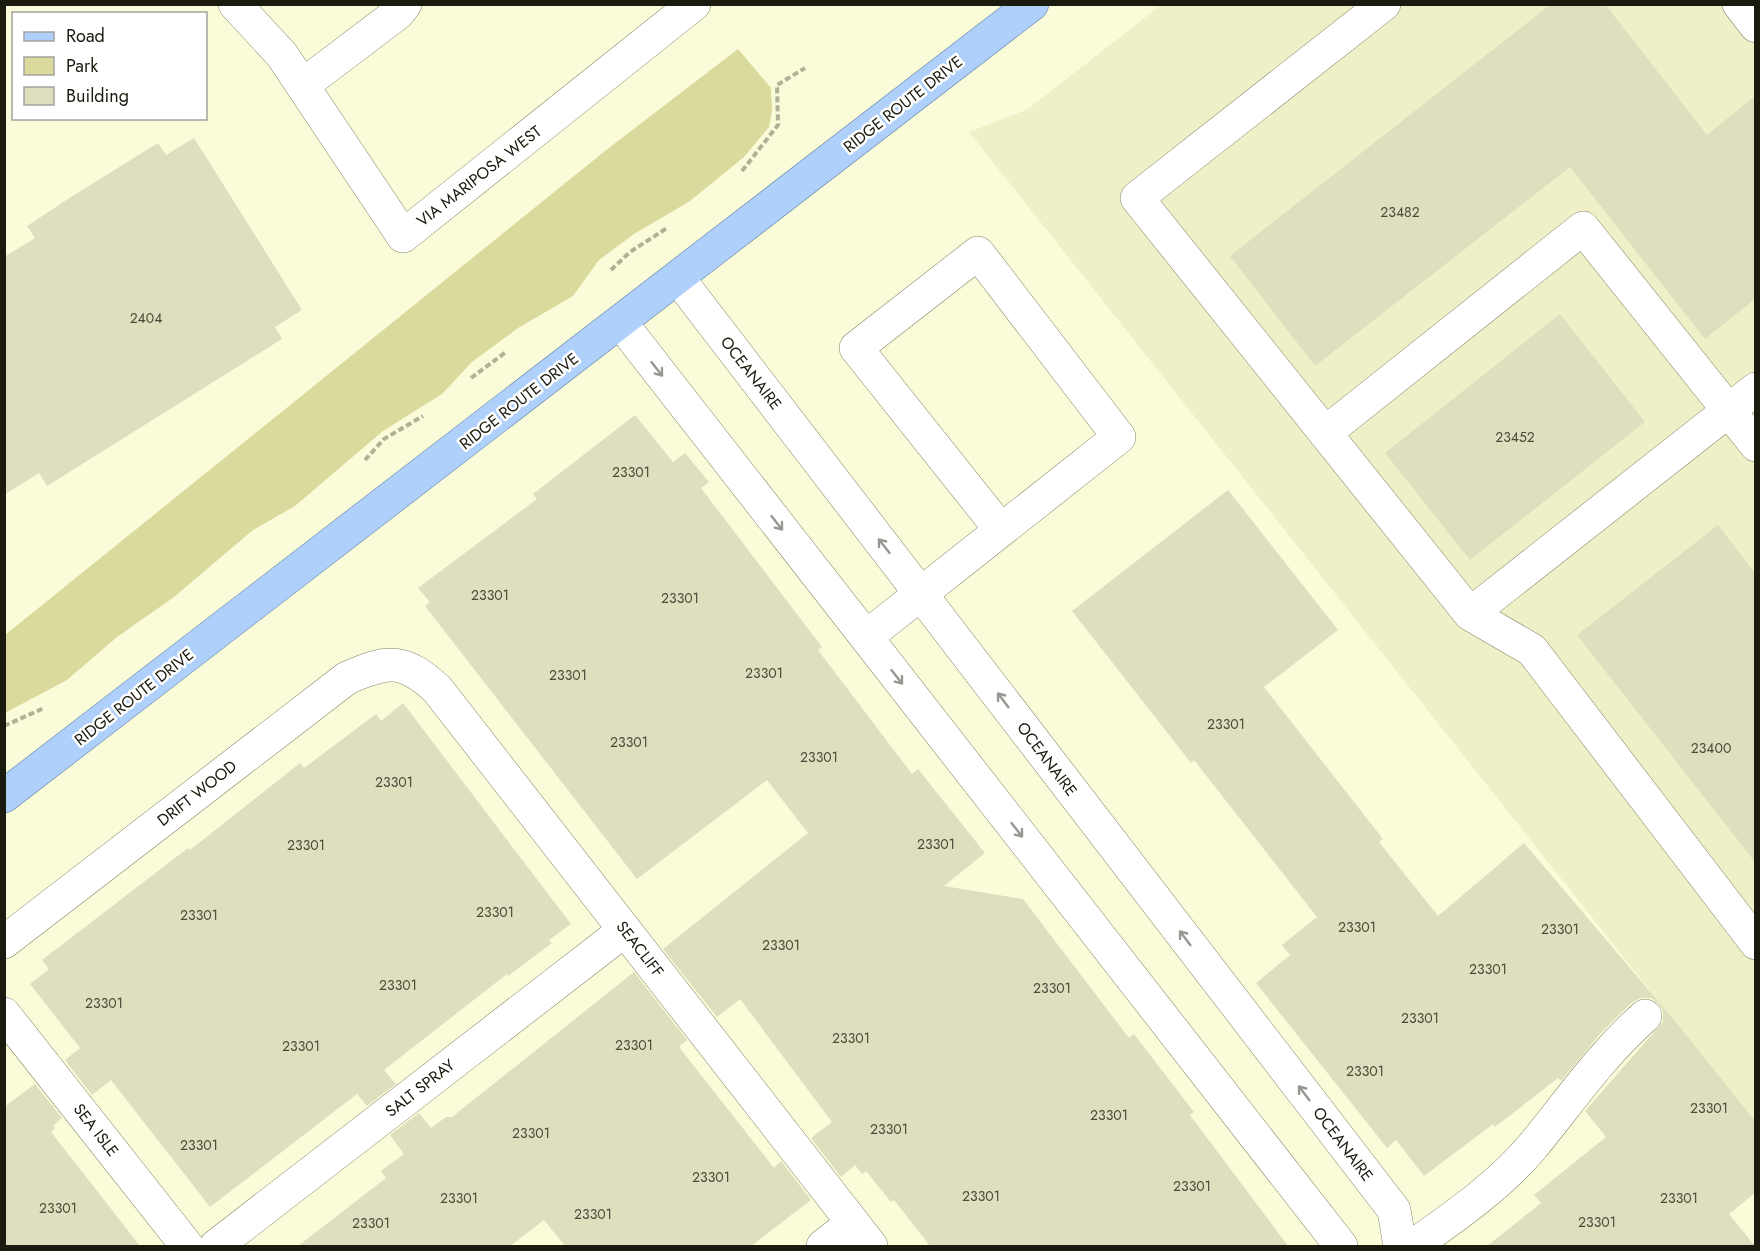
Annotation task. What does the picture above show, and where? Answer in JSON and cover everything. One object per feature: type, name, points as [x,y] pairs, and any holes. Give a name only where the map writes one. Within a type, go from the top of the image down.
[{"type":"main road","name":"RIDGE ROUTE DRIVE","points":[[4,796],[621,323],[1032,4]]},
{"type":"street","name":"VIA MARIPOSA WEST","points":[[235,4],[282,55],[403,236],[694,4]]},
{"type":"street","points":[[303,86],[398,13],[405,4]]},
{"type":"street","points":[[1384,4],[1137,198],[1470,614],[1532,650],[1755,943]]},
{"type":"street","points":[[1739,4],[1755,26]]},
{"type":"street","points":[[1325,433],[1583,228],[1755,445]]},
{"type":"street","points":[[866,637],[1119,437],[978,253],[856,348],[1001,530]]},
{"type":"street","name":"OCEANAIRE","points":[[678,278],[1394,1210],[1400,1246]]},
{"type":"street","points":[[621,323],[1341,1246]]},
{"type":"street","points":[[1470,614],[1755,389]]},
{"type":"street","name":"SEACLIFF","points":[[398,664],[422,676],[437,689],[862,1235]]},
{"type":"street","name":"DRIFT WOOD","points":[[4,942],[346,678],[370,668],[398,664]]},
{"type":"street","name":"SALT SPRAY","points":[[216,1246],[625,930]]},
{"type":"street","name":"SEA ISLE","points":[[4,1014],[187,1246]]},
{"type":"street","points":[[1413,1246],[1466,1209],[1530,1149],[1612,1045],[1645,1016]]},
{"type":"street","points":[[823,1246],[862,1235]]},
{"type":"path","points":[[739,175],[778,125],[777,85],[805,68]]},
{"type":"path","points":[[604,277],[630,252],[669,226]]},
{"type":"path","points":[[466,383],[483,367],[508,350]]},
{"type":"path","points":[[362,464],[384,439],[431,411]]},
{"type":"path","points":[[4,726],[54,704]]},
{"type":"shaded area","points":[[1161,5],[1755,5],[1755,1123],[969,132],[1028,109]]},
{"type":"green space","points":[[738,49],[771,88],[772,111],[769,127],[744,157],[690,201],[634,234],[599,260],[573,296],[518,328],[472,362],[442,394],[383,431],[295,506],[253,530],[174,597],[117,637],[67,680],[5,713],[5,635],[605,151]]},
{"type":"building","points":[[1551,4],[1605,4],[1707,135],[1755,96],[1755,299],[1705,339],[1570,167],[1315,366],[1230,256]]},
{"type":"building","points":[[194,138],[302,310],[275,327],[282,339],[47,486],[39,473],[4,495],[4,257],[35,238],[27,226],[71,197],[158,143],[166,155]]},
{"type":"building","points":[[1560,314],[1645,422],[1470,560],[1385,453]]},
{"type":"building","points":[[635,415],[673,462],[685,453],[709,482],[701,488],[822,647],[818,650],[912,774],[918,769],[985,853],[944,886],[1023,899],[1129,1038],[1134,1034],[1194,1112],[1190,1115],[1288,1246],[930,1246],[894,1200],[891,1202],[866,1171],[862,1174],[855,1165],[841,1177],[811,1138],[832,1122],[740,999],[717,1017],[663,949],[808,833],[767,780],[637,879],[425,606],[430,602],[418,588],[537,499],[533,494]]},
{"type":"building","points":[[1228,490],[1338,630],[1264,687],[1383,839],[1379,842],[1438,916],[1524,843],[1675,1021],[1755,1121],[1755,1193],[1729,1214],[1755,1246],[1487,1246],[1541,1203],[1534,1195],[1606,1137],[1585,1111],[1663,1022],[1663,1011],[1651,998],[1641,998],[1632,1002],[1600,1034],[1561,1081],[1558,1078],[1495,1127],[1493,1124],[1424,1176],[1396,1140],[1387,1148],[1256,983],[1290,955],[1282,945],[1317,917],[1194,760],[1191,763],[1072,611]]},
{"type":"building","points":[[1718,525],[1755,573],[1755,862],[1577,635]]},
{"type":"building","points":[[403,703],[571,924],[549,940],[552,943],[508,976],[507,974],[384,1070],[396,1084],[367,1106],[357,1094],[210,1207],[111,1080],[92,1095],[65,1060],[80,1048],[30,984],[49,969],[42,960],[188,848],[190,850],[300,763],[304,768],[376,714],[381,721]]},
{"type":"building","points":[[634,972],[687,1040],[679,1047],[774,1168],[781,1161],[811,1200],[751,1246],[565,1246],[544,1220],[510,1246],[298,1246],[386,1178],[381,1171],[404,1154],[390,1135],[419,1113],[431,1128],[446,1117],[452,1117]]},
{"type":"building","points":[[35,1084],[62,1118],[53,1126],[55,1128],[51,1132],[140,1246],[4,1246],[4,1107]]}]
